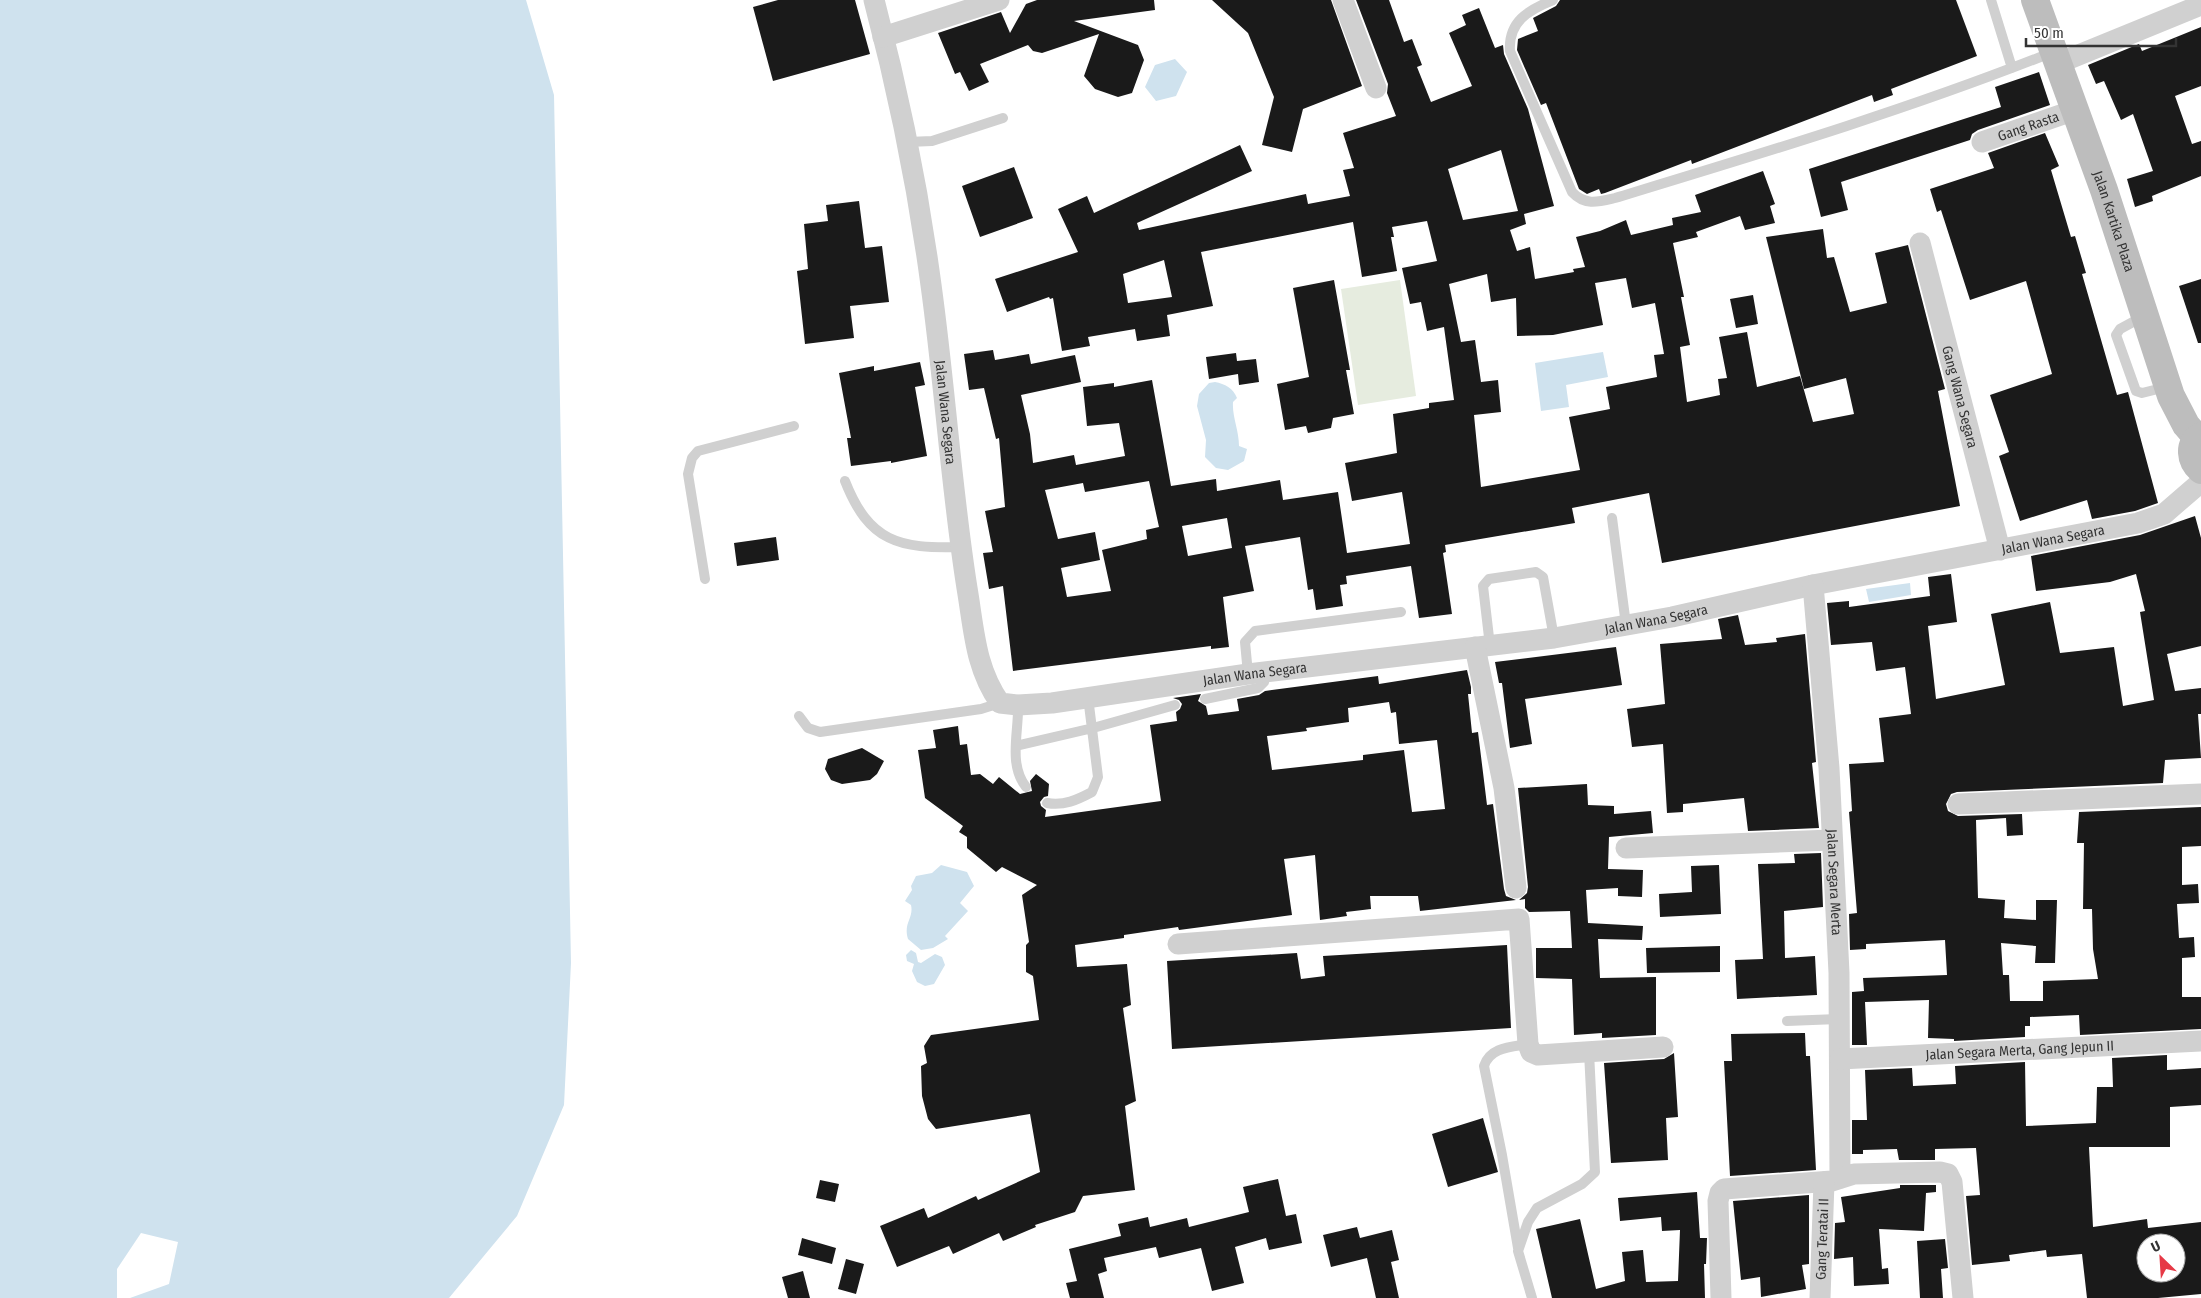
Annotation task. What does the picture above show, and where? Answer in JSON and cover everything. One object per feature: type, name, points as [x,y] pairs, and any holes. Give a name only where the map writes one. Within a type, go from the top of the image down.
[{"type":"main road","name":"Jalan Kartika Plaza","points":[[2035,0],[2057,57],[2167,386],[2179,414],[2199,437]]},
{"type":"main road","points":[[2199,437],[2193,444],[2192,459],[2200,486]]},
{"type":"street","name":"Jalan Wana Segara","points":[[874,0],[898,91],[931,284],[961,547],[979,660],[983,675],[1009,704],[1088,697],[1258,673],[1554,638],[1672,618],[1813,585],[2138,523],[2164,514],[2200,486]]},
{"type":"street","points":[[883,37],[999,0]]},
{"type":"street","points":[[1343,0],[1376,88]]},
{"type":"street","points":[[2057,57],[2201,5]]},
{"type":"street","name":"Gang Rasta","points":[[1982,142],[2075,110]]},
{"type":"street","name":"Gang Wana Segara","points":[[1920,242],[2000,550]]},
{"type":"street","name":"Jalan Segara Merta","points":[[1813,585],[1829,768],[1839,973],[1838,1020],[1840,1059],[1832,1180]]},
{"type":"street","points":[[1483,646],[1504,788],[1516,888]]},
{"type":"street","points":[[1958,804],[2201,794]]},
{"type":"street","points":[[1626,848],[1832,840]]},
{"type":"street","points":[[1178,944],[1519,919],[1528,1044],[1532,1052],[1538,1055],[1663,1047]]},
{"type":"street","name":"Jalan Segara Merta, Gang Jepun II","points":[[1840,1059],[2201,1040]]},
{"type":"street","points":[[1832,1180],[1859,1174],[1940,1172],[1948,1174],[1954,1194],[1963,1298]]},
{"type":"street","name":"Gang Teratai II","points":[[1721,1298],[1718,1201],[1722,1190],[1832,1180],[1820,1298]]},
{"type":"lane","points":[[1553,0],[1534,8],[1518,20],[1511,32],[1510,51],[1572,192],[1579,199],[1588,202],[1615,198],[1790,145],[2012,68],[2057,57]]},
{"type":"lane","points":[[1991,0],[2012,68]]},
{"type":"lane","points":[[908,142],[932,141],[1003,118]]},
{"type":"lane","points":[[705,579],[688,474],[692,458],[698,451],[794,426]]},
{"type":"lane","points":[[845,481],[866,521],[880,534],[896,541],[913,545],[961,547]]},
{"type":"lane","points":[[1612,518],[1626,625]]},
{"type":"lane","points":[[1483,646],[1482,586],[1489,579],[1536,572],[1543,577],[1554,638]]},
{"type":"lane","points":[[1205,699],[1258,688],[1264,682],[1258,673],[1245,642],[1254,631],[1400,612]]},
{"type":"lane","points":[[1047,803],[1058,805],[1072,802],[1092,792],[1098,777],[1088,697]]},
{"type":"lane","points":[[799,716],[808,728],[820,732],[1009,704],[1016,746],[1015,757],[1018,777],[1026,787]]},
{"type":"lane","points":[[1016,746],[1093,728],[1175,704]]},
{"type":"lane","points":[[1787,1021],[1838,1020]]},
{"type":"lane","points":[[1528,1044],[1494,1051],[1486,1058],[1484,1066],[1502,1155],[1518,1251],[1532,1298]]},
{"type":"lane","points":[[1518,1251],[1528,1222],[1537,1208],[1582,1184],[1595,1172],[1589,1052]]},
{"type":"shaded area","points":[[1400,280],[1416,396],[1358,405],[1341,289]]},
{"type":"water","points":[[0,0],[526,0],[554,95],[571,963],[564,1105],[517,1216],[449,1298],[130,1298],[169,1284],[178,1242],[141,1233],[117,1269],[117,1298],[0,1298]]},
{"type":"water","points":[[1175,59],[1187,72],[1176,96],[1156,101],[1145,87],[1155,65]]},
{"type":"water","points":[[1603,352],[1608,377],[1566,385],[1569,407],[1541,411],[1535,363]]},
{"type":"water","points":[[1215,382],[1228,387],[1237,398],[1233,402],[1233,408],[1239,446],[1247,449],[1244,461],[1228,470],[1216,468],[1205,457],[1206,440],[1197,406],[1199,394],[1209,383]]},
{"type":"water","points":[[1910,583],[1911,595],[1869,602],[1866,589]]},
{"type":"water","points":[[941,865],[967,872],[974,886],[960,903],[968,911],[945,936],[948,939],[933,948],[921,950],[908,939],[907,929],[912,910],[911,905],[905,901],[912,890],[911,886],[916,876],[932,873]]},
{"type":"water","points":[[911,950],[916,953],[918,962],[921,963],[935,954],[942,957],[945,965],[934,984],[925,986],[917,982],[912,971],[914,964],[907,961],[906,955]]},
{"type":"building","points":[[778,0],[855,0],[870,54],[773,81],[753,7]]},
{"type":"building","points":[[1037,0],[1154,0],[1155,10],[1074,21],[1138,45],[1144,60],[1132,93],[1118,97],[1095,89],[1084,76],[1099,34],[1042,53],[1033,51],[1028,45],[980,64],[989,82],[969,91],[960,72],[955,74],[938,33],[1001,12],[1010,33],[1026,4]]},
{"type":"building","points":[[1212,0],[1331,0],[1362,86],[1303,109],[1292,152],[1262,145],[1274,97],[1248,33]]},
{"type":"building","points":[[1356,0],[1389,0],[1404,42],[1412,39],[1422,65],[1417,67],[1431,102],[1472,86],[1449,33],[1466,25],[1462,15],[1479,8],[1495,48],[1503,45],[1504,54],[1528,109],[1554,206],[1524,214],[1526,224],[1510,230],[1517,251],[1530,247],[1535,279],[1574,272],[1573,269],[1585,267],[1576,237],[1600,231],[1626,220],[1631,235],[1673,225],[1672,218],[1701,212],[1695,195],[1763,171],[1775,204],[1770,206],[1775,223],[1745,230],[1740,216],[1696,232],[1698,237],[1673,243],[1684,297],[1681,297],[1690,345],[1680,347],[1687,402],[1720,395],[1718,379],[1727,378],[1719,337],[1747,332],[1757,387],[1800,376],[1813,422],[1854,414],[1846,378],[1804,389],[1766,237],[1823,229],[1827,258],[1834,257],[1850,312],[1887,303],[1875,253],[1908,245],[1945,389],[1938,391],[1960,506],[1662,563],[1649,493],[1572,508],[1575,523],[1445,545],[1446,552],[1443,553],[1452,614],[1419,618],[1411,566],[1346,576],[1347,584],[1340,585],[1343,606],[1316,610],[1313,589],[1308,590],[1300,537],[1245,546],[1254,591],[1223,597],[1229,647],[1211,649],[1211,646],[1013,671],[1003,586],[989,589],[983,553],[993,552],[985,511],[1005,507],[999,438],[996,439],[984,388],[969,390],[964,354],[993,350],[995,360],[1029,354],[1031,364],[1075,355],[1081,382],[1021,395],[1030,434],[1033,463],[1074,455],[1076,465],[1125,456],[1119,423],[1087,426],[1083,387],[1114,383],[1114,387],[1152,380],[1171,486],[1216,479],[1217,491],[1280,480],[1283,500],[1338,492],[1347,553],[1410,544],[1402,492],[1352,501],[1345,463],[1397,453],[1393,414],[1429,408],[1429,403],[1454,400],[1444,327],[1427,331],[1421,302],[1410,304],[1402,268],[1437,261],[1427,221],[1392,227],[1394,237],[1391,237],[1397,271],[1362,277],[1353,222],[1201,252],[1213,306],[1167,315],[1170,336],[1137,341],[1135,329],[1088,337],[1090,346],[1062,351],[1053,298],[1050,299],[1049,297],[1007,312],[995,279],[1078,252],[1058,209],[1087,196],[1094,213],[1240,145],[1252,171],[1137,223],[1139,230],[1306,194],[1308,204],[1350,196],[1343,170],[1354,168],[1343,133],[1396,116],[1387,93],[1388,84]],"holes":[[[1501,150],[1518,211],[1463,220],[1448,169]],[[1164,260],[1172,297],[1128,303],[1123,274]],[[1487,274],[1491,302],[1516,298],[1517,336],[1553,335],[1603,325],[1595,283],[1626,278],[1632,308],[1655,303],[1664,354],[1654,355],[1657,377],[1606,387],[1610,409],[1569,417],[1580,470],[1481,487],[1474,415],[1501,412],[1498,380],[1481,382],[1475,340],[1461,342],[1449,284]],[[1149,481],[1159,527],[1146,530],[1147,539],[1102,550],[1111,591],[1067,597],[1061,568],[1100,560],[1095,532],[1058,539],[1045,490],[1083,483],[1085,492]],[[1227,518],[1232,548],[1188,556],[1182,526]]]},
{"type":"building","points":[[1560,0],[1956,0],[1977,56],[1891,89],[1893,95],[1874,102],[1872,95],[1692,164],[1691,160],[1605,193],[1601,194],[1599,189],[1587,194],[1579,189],[1546,103],[1541,105],[1517,50],[1518,39],[1538,31],[1533,18],[1556,6]]},
{"type":"building","points":[[2201,27],[2201,86],[2175,96],[2192,144],[2201,141],[2201,176],[2152,196],[2153,201],[2135,207],[2127,179],[2153,171],[2133,114],[2121,120],[2104,81],[2096,84],[2088,65],[2139,44],[2142,51]]},
{"type":"building","points":[[2039,72],[2050,105],[1978,130],[1972,134],[1970,140],[1841,182],[1848,210],[1821,217],[1809,169],[2001,107],[1995,87]]},
{"type":"building","points":[[2045,133],[2059,166],[2051,170],[2071,237],[2075,236],[2086,273],[2082,274],[2117,395],[2128,392],[2158,503],[2135,511],[2092,519],[2087,500],[2020,521],[1999,456],[2009,452],[1990,395],[2052,374],[2026,281],[1970,300],[1941,210],[1937,212],[1930,189],[1994,168],[1988,153]]},
{"type":"building","points":[[1014,167],[1033,218],[980,237],[962,186]]},
{"type":"building","points":[[859,201],[865,248],[882,246],[889,302],[850,306],[854,338],[805,344],[797,271],[808,269],[804,224],[828,221],[826,205]]},
{"type":"building","points":[[2201,279],[2201,343],[2198,343],[2179,286]]},
{"type":"building","points":[[1334,280],[1350,370],[1346,370],[1354,414],[1333,418],[1331,428],[1308,433],[1306,426],[1285,430],[1277,384],[1309,377],[1293,288]]},
{"type":"building","points":[[1753,295],[1758,324],[1736,328],[1730,299]]},
{"type":"building","points":[[1236,353],[1237,361],[1256,359],[1259,382],[1239,385],[1238,374],[1209,379],[1206,357]]},
{"type":"building","points":[[920,362],[925,385],[915,387],[927,456],[891,463],[891,461],[851,466],[847,438],[851,438],[839,373],[874,366],[874,371]]},
{"type":"building","points":[[2195,516],[2201,538],[2201,646],[2167,654],[2175,691],[2201,688],[2201,714],[2198,714],[2201,758],[2165,760],[2163,783],[1957,792],[1951,794],[1946,804],[1948,811],[1958,816],[2022,814],[2023,835],[2007,836],[2006,818],[1976,820],[1978,898],[2005,900],[2004,918],[2036,920],[2036,900],[2057,900],[2055,963],[2035,963],[2036,946],[2001,943],[2003,975],[2009,975],[2010,1001],[2043,1001],[2043,981],[2098,979],[2093,949],[2092,909],[2083,909],[2084,843],[2077,843],[2079,812],[2201,807],[2201,846],[2182,847],[2182,885],[2198,884],[2199,903],[2177,904],[2179,938],[2194,937],[2195,957],[2182,958],[2182,997],[2201,997],[2201,1029],[2080,1035],[2079,1015],[2030,1017],[2030,1026],[2025,1026],[2025,1037],[1954,1041],[1954,1039],[1928,1038],[1929,1000],[1865,1002],[1867,1045],[1852,1045],[1852,992],[1864,991],[1863,978],[1947,975],[1945,940],[1866,944],[1866,949],[1850,950],[1849,914],[1857,913],[1849,812],[1852,811],[1849,764],[1884,762],[1879,718],[1911,714],[1905,667],[1876,671],[1872,642],[1831,645],[1827,603],[1849,601],[1849,607],[1930,596],[1928,577],[1951,574],[1957,622],[1928,626],[1936,699],[2005,685],[1991,614],[2050,602],[2060,653],[2114,647],[2123,706],[2154,700],[2140,612],[2145,611],[2136,574],[2110,582],[2036,591],[2031,556],[2140,535]]},
{"type":"building","points":[[776,537],[779,560],[737,566],[734,543]]},
{"type":"building","points":[[1738,615],[1745,645],[1777,642],[1776,638],[1805,634],[1816,762],[1812,763],[1819,828],[1748,831],[1744,798],[1683,804],[1683,812],[1667,813],[1663,744],[1632,747],[1627,709],[1665,704],[1660,644],[1722,639],[1718,619]]},
{"type":"building","points":[[1616,647],[1622,685],[1525,699],[1532,744],[1510,748],[1502,683],[1499,683],[1495,662]]},
{"type":"building","points":[[1467,670],[1471,687],[1471,694],[1468,694],[1472,733],[1478,732],[1487,805],[1493,804],[1504,889],[1506,896],[1516,900],[1420,911],[1418,896],[1370,896],[1371,909],[1346,912],[1347,916],[1320,920],[1315,855],[1284,859],[1292,915],[1179,930],[1178,927],[1124,935],[1124,938],[1075,945],[1077,967],[1127,964],[1131,1005],[1123,1008],[1136,1101],[1125,1106],[1135,1190],[1083,1196],[1075,1212],[1035,1225],[1036,1227],[1003,1241],[999,1233],[953,1254],[949,1246],[897,1267],[880,1226],[924,1208],[928,1218],[976,1196],[978,1200],[1040,1172],[1030,1114],[936,1129],[928,1119],[922,1096],[921,1066],[927,1063],[924,1046],[931,1035],[1039,1020],[1033,976],[1026,972],[1026,945],[1029,942],[1022,895],[1037,885],[1002,867],[996,872],[967,848],[967,837],[959,832],[963,826],[925,798],[918,750],[936,748],[933,730],[958,726],[960,745],[967,744],[971,775],[980,774],[993,784],[999,777],[1020,794],[1032,791],[1030,781],[1036,774],[1049,784],[1048,796],[1044,797],[1040,802],[1041,806],[1046,810],[1045,817],[1161,801],[1150,725],[1177,721],[1176,712],[1182,704],[1179,700],[1173,698],[1201,694],[1198,701],[1206,706],[1208,715],[1239,711],[1237,699],[1259,695],[1265,691],[1378,676],[1379,684]],"holes":[[[1389,702],[1391,713],[1396,712],[1399,744],[1437,740],[1445,809],[1412,812],[1404,750],[1363,755],[1363,760],[1272,770],[1267,736],[1307,731],[1306,728],[1349,722],[1348,708]]]},
{"type":"building","points":[[862,748],[884,761],[877,774],[870,780],[842,784],[831,780],[825,769],[828,759]]},
{"type":"building","points":[[1587,784],[1588,805],[1614,806],[1614,814],[1651,811],[1653,833],[1609,837],[1608,869],[1643,870],[1642,897],[1618,896],[1618,888],[1586,890],[1588,923],[1643,926],[1642,940],[1598,939],[1600,978],[1656,977],[1656,1035],[1602,1038],[1602,1033],[1574,1035],[1572,979],[1536,978],[1536,948],[1572,948],[1570,911],[1529,912],[1525,908],[1525,899],[1519,900],[1527,893],[1528,887],[1518,788]]},
{"type":"building","points":[[1821,853],[1823,907],[1784,911],[1785,958],[1815,956],[1817,995],[1737,999],[1735,960],[1763,959],[1758,864],[1795,863],[1794,854]]},
{"type":"building","points":[[1719,865],[1721,914],[1660,917],[1659,894],[1692,892],[1691,866]]},
{"type":"building","points":[[1507,945],[1511,1028],[1172,1049],[1167,961],[1297,953],[1301,979],[1325,976],[1323,956]]},
{"type":"building","points":[[1720,946],[1720,972],[1647,973],[1646,948]]},
{"type":"building","points":[[1805,1033],[1806,1056],[1810,1056],[1816,1170],[1730,1176],[1724,1061],[1732,1061],[1731,1034]]},
{"type":"building","points":[[1674,1053],[1678,1117],[1666,1118],[1668,1160],[1611,1163],[1604,1063],[1664,1059]]},
{"type":"building","points":[[2167,1055],[2167,1070],[2201,1068],[2201,1105],[2170,1107],[2170,1147],[2089,1147],[2093,1227],[2147,1219],[2148,1228],[2201,1222],[2201,1294],[2158,1298],[2087,1298],[2082,1254],[2047,1257],[2046,1250],[2009,1255],[2010,1261],[1972,1265],[1966,1196],[1980,1195],[1976,1148],[1935,1149],[1935,1160],[1899,1160],[1897,1149],[1863,1150],[1863,1154],[1852,1154],[1852,1120],[1867,1120],[1865,1070],[1912,1068],[1913,1086],[1956,1084],[1955,1066],[2025,1062],[2026,1126],[2096,1123],[2097,1087],[2113,1087],[2112,1058]]},
{"type":"building","points":[[1483,1118],[1498,1172],[1448,1187],[1432,1134]]},
{"type":"building","points":[[1278,1179],[1286,1216],[1296,1214],[1302,1243],[1269,1250],[1266,1238],[1235,1247],[1244,1283],[1212,1291],[1201,1248],[1159,1258],[1156,1247],[1104,1258],[1107,1271],[1098,1274],[1104,1298],[1070,1298],[1066,1283],[1077,1281],[1069,1249],[1121,1236],[1118,1224],[1148,1217],[1150,1227],[1187,1218],[1189,1227],[1249,1212],[1243,1187]]},
{"type":"building","points":[[820,1180],[839,1184],[835,1202],[816,1198]]},
{"type":"building","points":[[1900,1185],[1936,1185],[1936,1192],[1926,1193],[1924,1231],[1879,1229],[1882,1269],[1888,1268],[1889,1284],[1854,1286],[1853,1257],[1834,1259],[1835,1223],[1845,1222],[1841,1197],[1900,1188]]},
{"type":"building","points":[[1697,1192],[1700,1238],[1707,1238],[1706,1264],[1704,1264],[1705,1298],[1552,1298],[1536,1229],[1580,1219],[1596,1289],[1625,1281],[1622,1252],[1643,1250],[1646,1282],[1678,1281],[1680,1230],[1662,1231],[1661,1217],[1620,1221],[1618,1198]]},
{"type":"building","points":[[1809,1195],[1809,1264],[1802,1265],[1806,1289],[1761,1297],[1760,1277],[1741,1280],[1733,1201]]},
{"type":"building","points":[[1357,1227],[1360,1238],[1392,1230],[1399,1260],[1391,1262],[1399,1298],[1376,1298],[1367,1258],[1331,1267],[1323,1235]]},
{"type":"building","points":[[802,1238],[836,1248],[832,1264],[798,1255]]},
{"type":"building","points":[[1945,1239],[1948,1268],[1941,1269],[1943,1298],[1920,1298],[1917,1241]]},
{"type":"building","points":[[846,1259],[864,1264],[856,1294],[838,1289]]},
{"type":"building","points":[[803,1271],[810,1298],[788,1298],[782,1277]]}]
